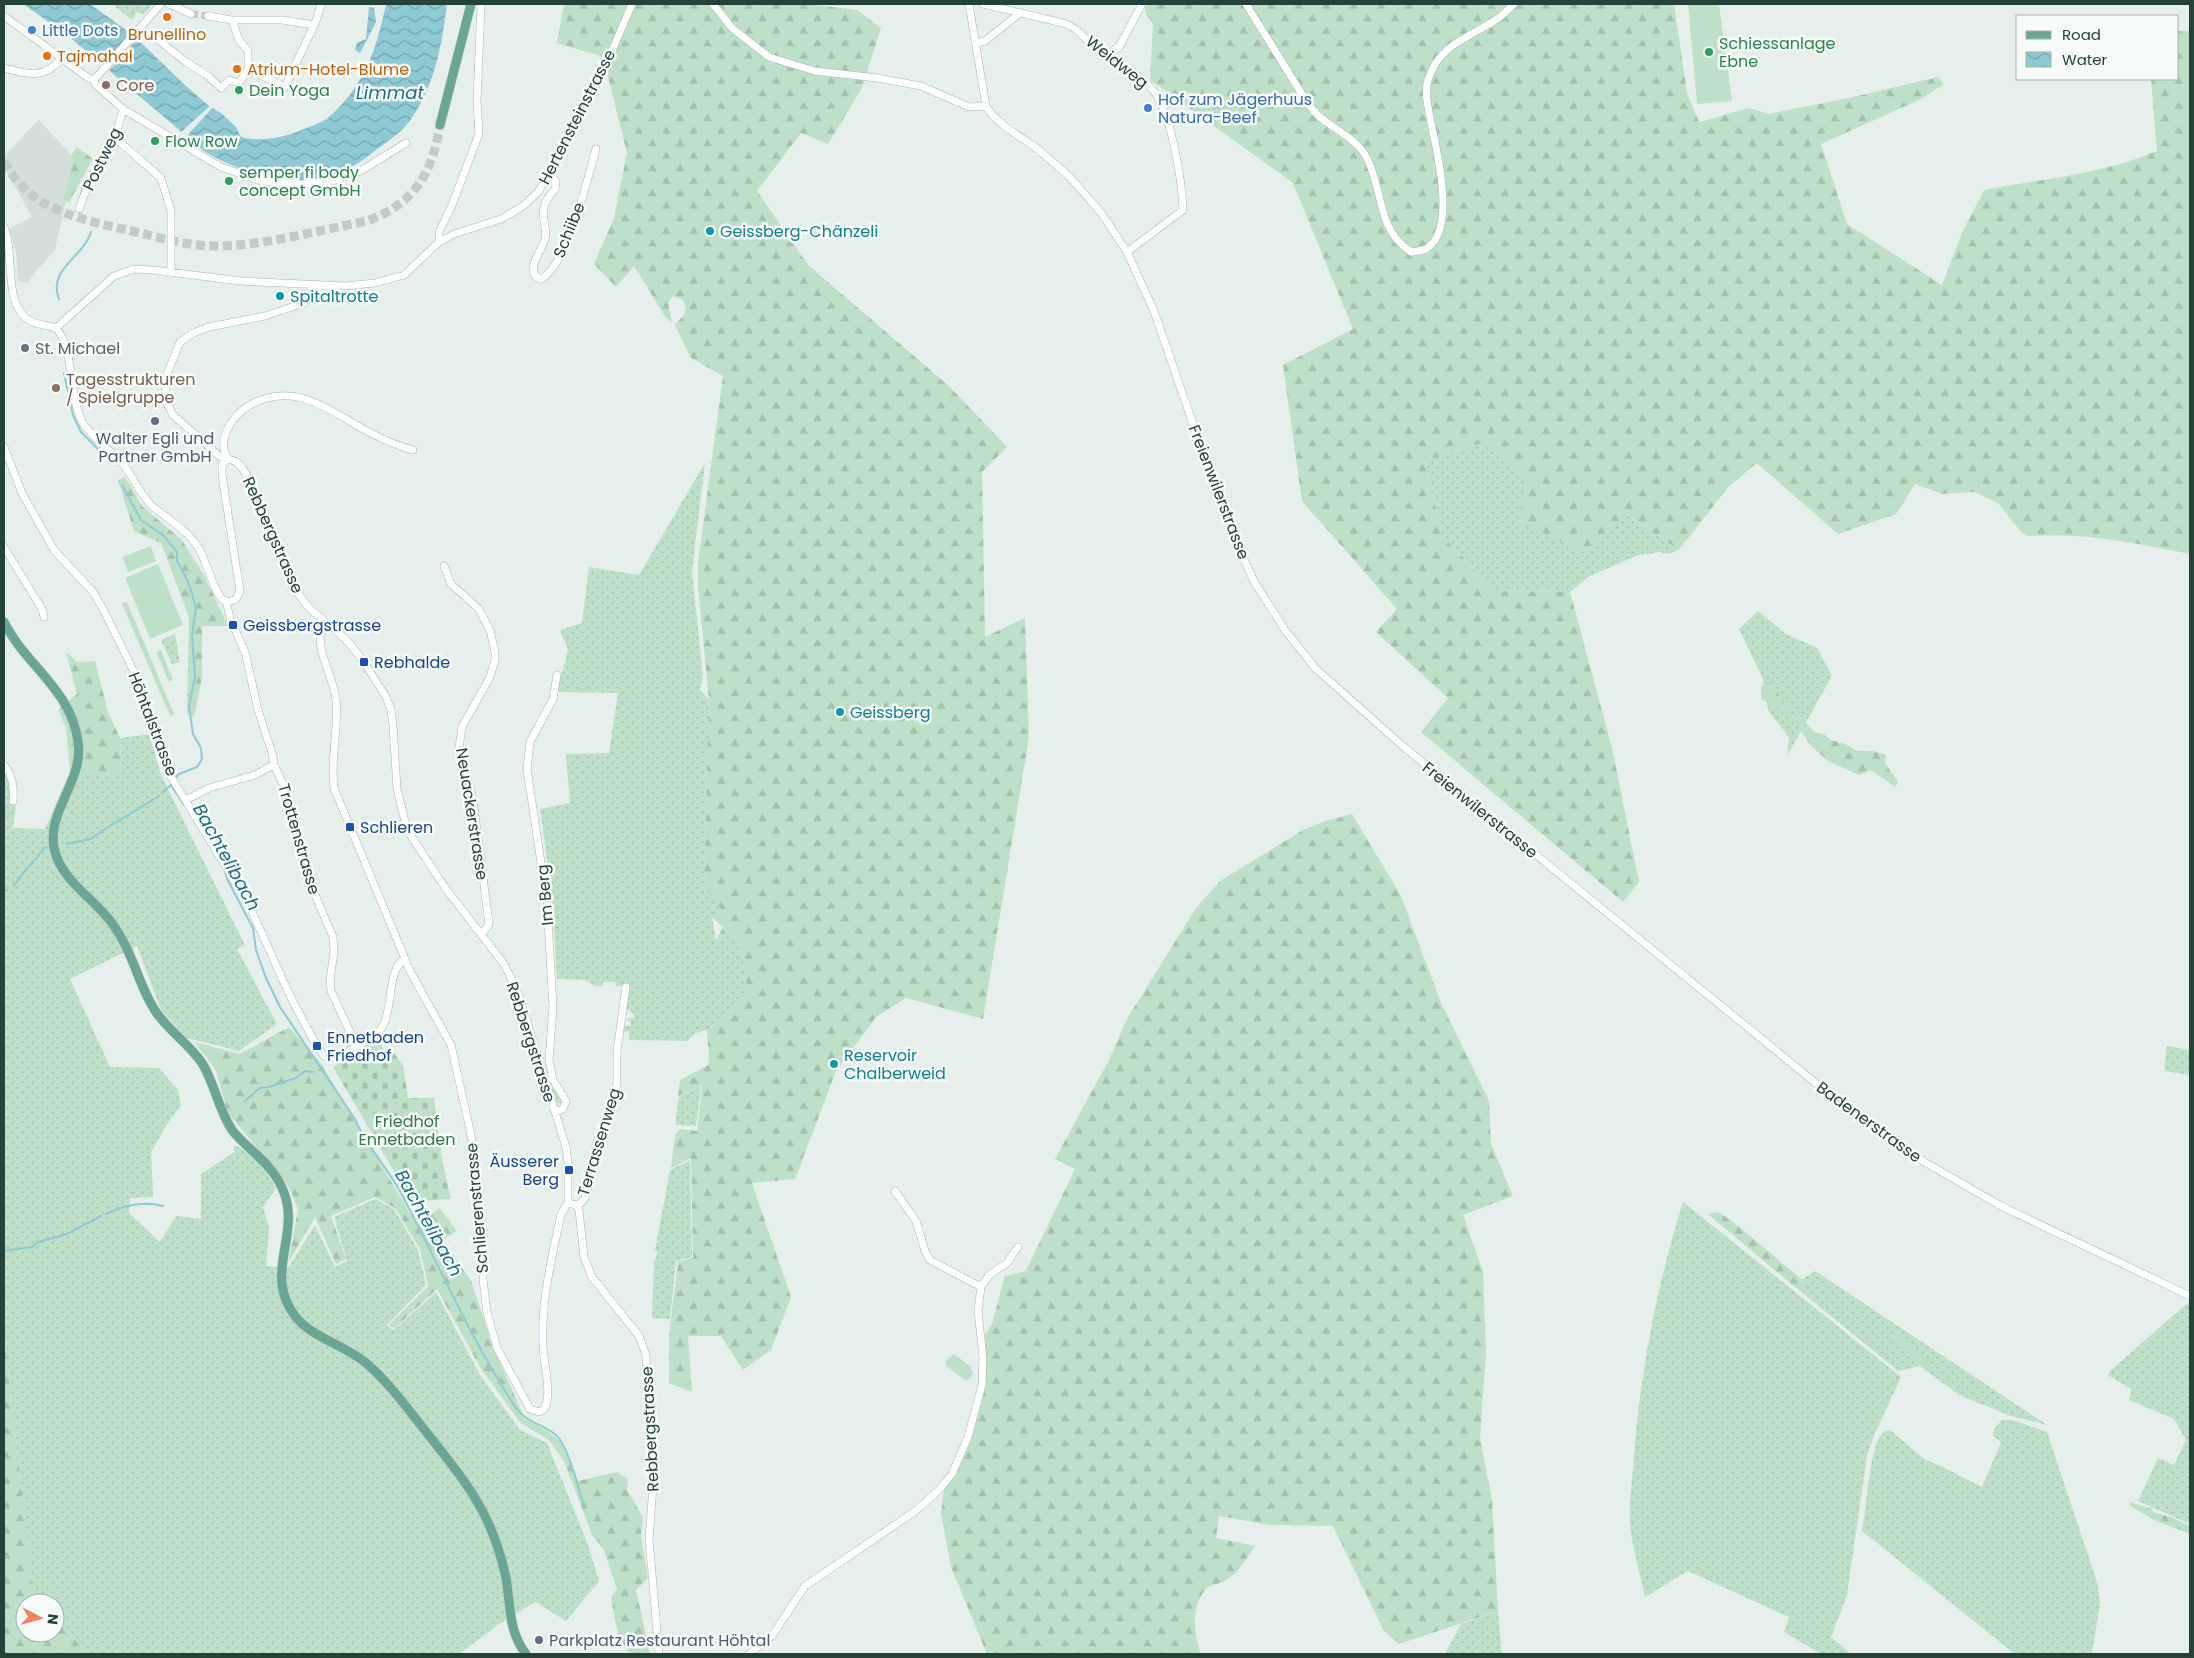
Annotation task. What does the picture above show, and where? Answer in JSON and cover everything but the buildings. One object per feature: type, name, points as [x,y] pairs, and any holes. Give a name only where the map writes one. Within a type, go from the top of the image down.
[{"type":"main road","points":[[441,122],[472,4]]},
{"type":"main road","points":[[4,622],[22,650],[45,674],[62,696],[76,731],[79,744],[78,769],[56,816],[53,829],[54,850],[61,867],[71,881],[102,910],[115,927],[127,947],[147,997],[156,1012],[200,1060],[210,1079],[221,1109],[232,1129],[278,1180],[286,1199],[289,1221],[280,1275],[281,1289],[285,1302],[307,1328],[365,1362],[390,1386],[475,1498],[495,1539],[502,1561],[514,1632],[526,1654]]},
{"type":"street","points":[[94,80],[161,4]]},
{"type":"street","points":[[169,4],[191,14]]},
{"type":"street","points":[[248,69],[285,87],[314,25],[321,4]]},
{"type":"street","points":[[439,242],[439,232],[452,205],[479,134],[477,102],[481,4]]},
{"type":"street","name":"Hertensteinstrasse","points":[[56,328],[114,276],[123,272],[143,269],[240,281],[312,285],[358,285],[399,277],[408,272],[439,242],[454,234],[510,214],[536,195],[549,175],[603,72],[632,4]]},
{"type":"street","points":[[713,4],[732,28],[769,57],[815,71],[877,78],[921,86],[969,106],[986,106],[969,4]]},
{"type":"street","name":"Weidweg","points":[[983,4],[1068,24],[1076,28],[1092,46],[1135,74],[1152,89],[1162,107],[1169,127],[1182,210],[1127,252]]},
{"type":"street","points":[[1106,56],[1119,47],[1142,4]]},
{"type":"street","points":[[1246,4],[1308,104],[1319,117],[1355,144],[1365,155],[1373,171],[1390,230],[1393,236],[1411,252],[1425,250],[1438,237],[1442,222],[1443,202],[1428,104],[1427,82],[1441,56],[1461,38],[1497,19],[1514,4]]},
{"type":"street","points":[[976,43],[985,41],[1019,14]]},
{"type":"street","points":[[4,16],[61,59],[94,80],[96,85],[123,109],[221,167],[261,181],[277,183],[318,182],[347,176],[362,170],[406,143]]},
{"type":"street","points":[[208,16],[232,20],[275,20],[314,25]]},
{"type":"street","points":[[152,36],[186,62],[210,77],[221,88],[229,80],[240,82],[248,69],[248,51],[239,40],[232,20]]},
{"type":"street","points":[[4,68],[33,75],[52,68],[61,59]]},
{"type":"street","name":"Freienwilerstrasse","points":[[986,106],[993,116],[1007,128],[1034,147],[1069,176],[1102,214],[1127,252],[1154,311],[1232,534],[1256,583],[1285,630],[1315,668],[1352,702],[1582,894]]},
{"type":"street","name":"Postweg","points":[[79,209],[89,182],[115,138],[123,109]]},
{"type":"street","points":[[115,138],[161,178],[172,219],[172,272]]},
{"type":"street","name":"Schiibe","points":[[549,175],[555,180],[556,188],[549,196],[543,209],[546,236],[533,268],[535,276],[542,279],[552,270],[560,256],[577,217],[596,149]]},
{"type":"street","points":[[4,227],[10,250],[12,293],[15,305],[28,320],[56,328],[63,340],[77,406],[85,426],[122,463],[149,503],[196,543],[220,595],[226,601],[234,601],[240,591],[222,475],[226,460],[223,444],[228,428],[236,417],[253,402],[278,396],[298,396],[314,401],[373,435],[413,450]]},
{"type":"street","name":"Rebbergstrasse","points":[[312,285],[311,296],[304,303],[265,316],[193,333],[180,342],[165,379],[166,401],[173,415],[226,460],[235,460],[241,466],[250,482],[293,587],[310,609],[350,644],[382,689],[391,710],[394,772],[400,808],[407,830],[445,887],[504,964],[519,996],[566,1147],[568,1203]]},
{"type":"street","name":"Höhtalstrasse","points":[[4,447],[22,494],[54,550],[93,592],[103,609],[140,684],[170,775],[249,905],[293,1003],[314,1041],[326,1057],[336,1058],[357,1047]]},
{"type":"street","points":[[4,547],[42,609],[44,617]]},
{"type":"street","name":"Neuackerstrasse","points":[[444,566],[451,584],[478,608],[490,630],[495,652],[490,677],[462,728],[459,748],[472,798],[489,924],[482,934]]},
{"type":"street","name":"Trottenstrasse","points":[[226,601],[230,618],[245,652],[258,710],[274,765],[285,789],[295,822],[307,876],[333,936],[334,952],[330,979],[331,991],[357,1047]]},
{"type":"street","name":"Schlierenstrasse","points":[[326,623],[320,634],[320,639],[336,699],[336,725],[332,762],[334,788],[405,959],[432,1012],[448,1038],[456,1066],[478,1175],[483,1242],[484,1296],[491,1329],[497,1348],[520,1393],[530,1409],[539,1412],[544,1410],[548,1399],[543,1348],[544,1299],[561,1214],[568,1203]]},
{"type":"street","name":"Im Berg","points":[[555,1112],[563,1109],[566,1106],[566,1101],[553,1080],[549,1060],[553,1007],[547,904],[527,769],[530,742],[553,699],[557,675]]},
{"type":"street","points":[[4,765],[13,784],[13,801]]},
{"type":"street","points":[[186,800],[209,788],[255,775],[274,765]]},
{"type":"street","name":"Badenerstrasse","points":[[1582,894],[1866,1124],[1921,1160],[2001,1206],[2190,1296]]},
{"type":"street","points":[[357,1047],[372,1037],[384,1025],[397,966],[405,959]]},
{"type":"street","name":"Terrassenweg","points":[[578,1206],[585,1198],[597,1141],[613,1104],[617,1082],[617,1050],[626,987]]},
{"type":"street","points":[[895,1191],[916,1221],[925,1252],[930,1260],[981,1287]]},
{"type":"street","points":[[568,1203],[578,1206]]},
{"type":"street","name":"Rebbergstrasse","points":[[578,1206],[584,1257],[592,1277],[639,1336],[646,1356],[649,1431],[654,1473],[649,1539],[659,1654]]},
{"type":"street","points":[[750,1654],[772,1636],[805,1586],[830,1567],[910,1516],[938,1491],[952,1474],[968,1437],[982,1384],[978,1310],[981,1287],[986,1278],[1007,1263],[1018,1248]]},
{"type":"shaded area","points":[[39,120],[75,159],[55,250],[28,283],[18,281],[16,251],[9,229],[32,217],[4,167],[4,156]]},
{"type":"green space","points":[[112,4],[153,4],[144,14],[137,12],[132,20]]},
{"type":"green space","points":[[564,4],[807,4],[857,10],[881,28],[862,88],[828,144],[801,133],[757,191],[808,265],[950,387],[1007,447],[982,472],[985,637],[1025,618],[1029,737],[983,1019],[906,998],[876,1017],[836,1071],[795,1179],[752,1183],[791,1297],[771,1350],[743,1370],[721,1336],[688,1336],[692,1392],[669,1383],[669,1335],[678,1261],[693,1258],[691,1158],[671,1168],[675,1136],[679,1129],[697,1131],[702,1085],[678,1096],[680,1080],[708,1065],[707,1030],[746,1000],[747,988],[740,941],[728,936],[716,941],[723,927],[712,917],[721,909],[704,886],[709,700],[698,587],[698,563],[723,376],[691,358],[675,325],[684,315],[686,307],[682,299],[673,296],[668,303],[672,322],[666,318],[634,266],[616,287],[594,264],[614,218],[627,153],[603,57],[557,43]]},
{"type":"green space","points":[[1145,4],[1674,4],[1687,93],[1699,122],[1749,108],[1768,114],[1849,98],[1938,77],[1944,84],[1919,100],[1821,144],[1847,224],[1942,285],[1962,233],[1984,190],[2094,171],[2157,151],[2151,80],[2179,80],[2179,31],[2190,31],[2190,554],[2130,542],[2089,537],[2028,536],[2022,533],[1998,503],[1974,492],[1942,494],[1915,484],[1896,514],[1838,534],[1757,463],[1728,487],[1679,550],[1626,514],[1585,553],[1519,522],[1525,480],[1483,443],[1425,461],[1442,535],[1494,591],[1570,592],[1612,748],[1639,882],[1623,902],[1421,732],[1448,698],[1376,632],[1397,609],[1302,501],[1283,365],[1353,329],[1293,183],[1150,80],[1153,24],[1145,12]]},
{"type":"green space","name":"Schiessanlage Ebne","points":[[1688,4],[1719,4],[1732,101],[1697,104]]},
{"type":"green space","points":[[77,147],[93,159],[69,202],[63,201],[73,160],[70,157]]},
{"type":"green space","points":[[1483,443],[1525,480],[1626,514],[1679,550],[1668,554],[1659,552],[1636,556],[1588,577],[1570,592],[1494,591],[1442,535],[1425,461]]},
{"type":"green space","points":[[705,463],[692,571],[703,677],[700,690],[709,700],[704,886],[722,909],[712,917],[716,940],[728,936],[740,941],[747,988],[746,1000],[707,1030],[696,1033],[687,1041],[629,1040],[629,1031],[622,1032],[623,1027],[631,1025],[630,1021],[625,1019],[634,1018],[634,1014],[626,1009],[629,986],[616,986],[615,982],[603,982],[603,986],[595,986],[584,980],[557,979],[552,894],[540,809],[570,803],[566,754],[609,753],[618,693],[557,692],[568,650],[560,630],[582,623],[589,567],[639,575]]},
{"type":"green space","points":[[125,477],[142,506],[181,539],[204,575],[228,626],[202,626],[202,678],[194,716],[187,714],[189,617],[161,543],[134,531],[118,480]]},
{"type":"green space","points":[[151,546],[156,561],[128,572],[122,557]]},
{"type":"green space","points":[[158,564],[183,625],[150,639],[125,578]]},
{"type":"green space","points":[[127,602],[174,714],[170,716],[122,604]]},
{"type":"green space","points":[[1758,611],[1786,634],[1817,648],[1832,676],[1787,756],[1789,738],[1768,710],[1763,679],[1739,629]]},
{"type":"green space","points":[[175,634],[180,662],[172,664],[161,640]]},
{"type":"green space","points":[[161,650],[173,680],[169,682],[156,652]]},
{"type":"green space","points":[[66,652],[77,662],[95,661],[108,712],[120,738],[122,774],[70,772],[66,727],[58,710],[77,694]]},
{"type":"green space","points":[[1766,683],[1773,683],[1778,691],[1779,701],[1789,708],[1790,714],[1800,717],[1816,733],[1824,734],[1831,740],[1845,744],[1857,751],[1873,751],[1886,755],[1885,763],[1898,782],[1895,787],[1871,770],[1859,775],[1828,761],[1812,747],[1797,726],[1778,708],[1761,699],[1761,687]]},
{"type":"green space","points":[[149,734],[161,775],[245,945],[237,949],[277,1024],[239,1051],[187,1038],[161,1010],[137,946],[70,979],[110,1067],[159,1068],[178,1090],[181,1106],[169,1121],[151,1152],[153,1197],[130,1198],[129,1213],[160,1242],[176,1216],[201,1219],[201,1174],[235,1152],[233,1147],[236,1146],[253,1158],[276,1188],[263,1207],[269,1227],[266,1266],[288,1268],[315,1225],[335,1267],[347,1261],[334,1217],[375,1199],[394,1209],[418,1250],[426,1285],[386,1326],[394,1330],[436,1292],[480,1375],[520,1430],[547,1443],[588,1545],[599,1581],[566,1621],[535,1602],[498,1625],[459,1654],[88,1654],[65,1627],[65,1593],[36,1593],[33,1590],[4,1335],[4,759],[14,774],[16,783],[17,792],[13,828],[45,829],[70,772],[122,774],[120,738]]},
{"type":"green space","points":[[1352,814],[1401,896],[1441,1003],[1489,1101],[1491,1144],[1513,1196],[1463,1215],[1483,1272],[1486,1351],[1480,1438],[1492,1500],[1498,1611],[1399,1644],[1384,1631],[1333,1526],[1269,1525],[1219,1516],[1216,1538],[1255,1546],[1232,1576],[1226,1581],[1209,1586],[1198,1603],[1195,1629],[1201,1654],[987,1654],[951,1567],[941,1513],[944,1489],[962,1461],[974,1428],[985,1387],[984,1337],[992,1324],[1005,1276],[1026,1271],[1075,1169],[1055,1159],[1108,1062],[1127,1019],[1196,908],[1220,881],[1303,830],[1325,821]]},
{"type":"green space","points":[[289,1027],[320,1062],[417,1225],[440,1208],[457,1231],[443,1240],[471,1281],[493,1347],[525,1419],[547,1431],[560,1441],[578,1481],[617,1472],[628,1479],[627,1490],[643,1517],[641,1535],[648,1578],[636,1590],[650,1654],[630,1654],[618,1636],[611,1597],[617,1589],[603,1548],[592,1535],[564,1461],[549,1440],[521,1423],[481,1369],[437,1289],[395,1328],[388,1326],[428,1286],[420,1249],[395,1208],[375,1197],[331,1216],[346,1259],[336,1264],[315,1217],[288,1263],[298,1210],[289,1187],[228,1113],[215,1068],[194,1042],[240,1054]]},
{"type":"green space","name":"Friedhof Ennetbaden","points":[[379,1039],[386,1057],[394,1053],[403,1066],[408,1098],[434,1098],[442,1160],[451,1199],[412,1202],[333,1067]]},
{"type":"green space","points":[[2167,1046],[2190,1050],[2190,1075],[2164,1071]]},
{"type":"green space","points":[[548,1070],[563,1101],[561,1104],[555,1102],[546,1072]]},
{"type":"green space","points":[[701,1086],[696,1126],[675,1125],[679,1096]]},
{"type":"green space","points":[[690,1160],[692,1257],[676,1261],[670,1319],[652,1318],[654,1261],[657,1252],[655,1250],[670,1170]]},
{"type":"green space","points":[[1683,1202],[1901,1377],[1875,1433],[1867,1456],[1847,1595],[1831,1637],[1851,1654],[1821,1654],[1784,1632],[1789,1617],[1688,1571],[1645,1597],[1634,1549],[1630,1520],[1637,1423],[1651,1327],[1665,1264]]},
{"type":"green space","points":[[1718,1212],[1732,1221],[1805,1282],[1803,1288],[1796,1288],[1708,1214]]},
{"type":"green space","points":[[1815,1271],[2047,1425],[2011,1416],[1959,1395],[1920,1366],[1898,1371],[1798,1289],[1801,1280]]},
{"type":"green space","points":[[2190,1302],[2190,1524],[2138,1501],[2158,1458],[2174,1465],[2186,1440],[2174,1419],[2129,1400],[2131,1389],[2108,1375],[2109,1372]]},
{"type":"green space","points":[[1892,1334],[1898,1334],[1957,1387],[1957,1390],[1892,1342],[1889,1339]]},
{"type":"green space","points":[[4,1335],[33,1589],[36,1593],[15,1593],[15,1643],[65,1643],[65,1627],[88,1654],[4,1654]]},
{"type":"green space","points":[[954,1354],[971,1367],[973,1374],[969,1379],[965,1380],[946,1366],[946,1361]]},
{"type":"green space","points":[[2002,1420],[2012,1420],[2047,1432],[2098,1585],[2100,1603],[2092,1654],[2015,1654],[1862,1531],[1874,1454],[1882,1434],[1890,1430],[1924,1459],[1982,1487],[2001,1442],[1993,1436],[1994,1429]]},
{"type":"green space","points":[[2129,1502],[2151,1508],[2153,1512],[2171,1517],[2190,1526],[2190,1534],[2154,1520],[2130,1506]]},
{"type":"green space","points":[[1498,1611],[1502,1654],[1445,1654],[1461,1624]]},
{"type":"water","name":"Limmat","points":[[23,4],[90,4],[133,35],[186,86],[236,127],[241,137],[269,139],[297,132],[322,121],[328,118],[340,106],[360,80],[367,66],[378,36],[386,4],[447,4],[440,49],[432,78],[419,106],[400,132],[362,161],[349,168],[310,180],[291,180],[254,173],[220,160],[204,151],[66,34]]},
{"type":"water","points":[[369,7],[374,8],[376,22],[360,53],[355,50],[357,43],[366,39]]},
{"type":"pier","points":[[132,31],[139,37],[107,73],[100,67]]},
{"type":"pier","points":[[211,105],[213,107],[185,138],[180,133]]},
{"type":"waterway","name":"Bachtelibach","points":[[81,194],[84,182]]},
{"type":"waterway","name":"Bachtelibach","points":[[59,299],[58,279],[62,271],[87,241],[91,232]]},
{"type":"waterway","name":"Bachtelibach","points":[[64,373],[73,415],[81,432],[112,463]]},
{"type":"waterway","name":"Bachtelibach","points":[[122,485],[141,520],[163,535],[177,552],[177,561],[188,581],[196,608],[192,635],[195,676],[189,706],[193,734],[201,748],[202,759],[197,767],[176,777]]},
{"type":"waterway","name":"Bachtelibach","points":[[162,793],[171,785],[184,805]]},
{"type":"waterway","points":[[66,844],[91,839],[159,796]]},
{"type":"waterway","points":[[14,886],[45,847]]},
{"type":"waterway","name":"Bachtelibach","points":[[225,871],[227,879],[253,928],[256,950],[266,978],[280,1007],[355,1119],[365,1138],[401,1193],[484,1356],[516,1408],[525,1417],[556,1435],[565,1448],[584,1506]]},
{"type":"waterway","points":[[245,1101],[260,1088],[296,1078],[305,1071],[313,1072]]},
{"type":"waterway","points":[[106,1214],[134,1205],[149,1204],[163,1206]]},
{"type":"waterway","points":[[4,1251],[32,1247],[38,1242],[67,1234],[101,1216]]},
{"type":"tunnel","points":[[191,14],[208,16]]},
{"type":"tunnel","points":[[4,162],[17,180],[33,196],[56,209],[78,218],[179,242],[211,246],[240,245],[277,240],[367,221],[384,214],[409,196],[418,185],[432,158],[440,125]]},
{"type":"place","name":"Brunellino","points":[[167,17]]},
{"type":"place","name":"Little Dots","points":[[32,30]]},
{"type":"place","name":"Schiessanlage Ebne","points":[[1709,52]]},
{"type":"place","name":"Tajmahal","points":[[47,56]]},
{"type":"place","name":"Atrium-Hotel-Blume","points":[[237,69]]},
{"type":"place","name":"Core","points":[[106,85]]},
{"type":"place","name":"Dein Yoga","points":[[239,90]]},
{"type":"place","name":"Hof zum Jägerhuus Natura-Beef","points":[[1148,108]]},
{"type":"place","name":"Flow Row","points":[[155,141]]},
{"type":"place","name":"semper fi body concept GmbH","points":[[229,181]]},
{"type":"place","name":"Geissberg-Chänzeli","points":[[710,231]]},
{"type":"place","name":"Spitaltrotte","points":[[280,296]]},
{"type":"place","name":"St. Michael","points":[[25,348]]},
{"type":"place","name":"Tagesstrukturen / Spielgruppe","points":[[56,388]]},
{"type":"place","name":"Walter Egli und Partner GmbH","points":[[155,421]]},
{"type":"place","name":"Geissbergstrasse","points":[[233,625]]},
{"type":"place","name":"Rebhalde","points":[[364,662]]},
{"type":"place","name":"Geissberg","points":[[840,712]]},
{"type":"place","name":"Schlieren","points":[[350,827]]},
{"type":"place","name":"Ennetbaden Friedhof","points":[[317,1046]]},
{"type":"place","name":"Reservoir Chalberweid","points":[[834,1064]]},
{"type":"place","name":"Äusserer Berg","points":[[569,1170]]},
{"type":"place","name":"Parkplatz Restaurant Höhtal","points":[[539,1640]]}]
